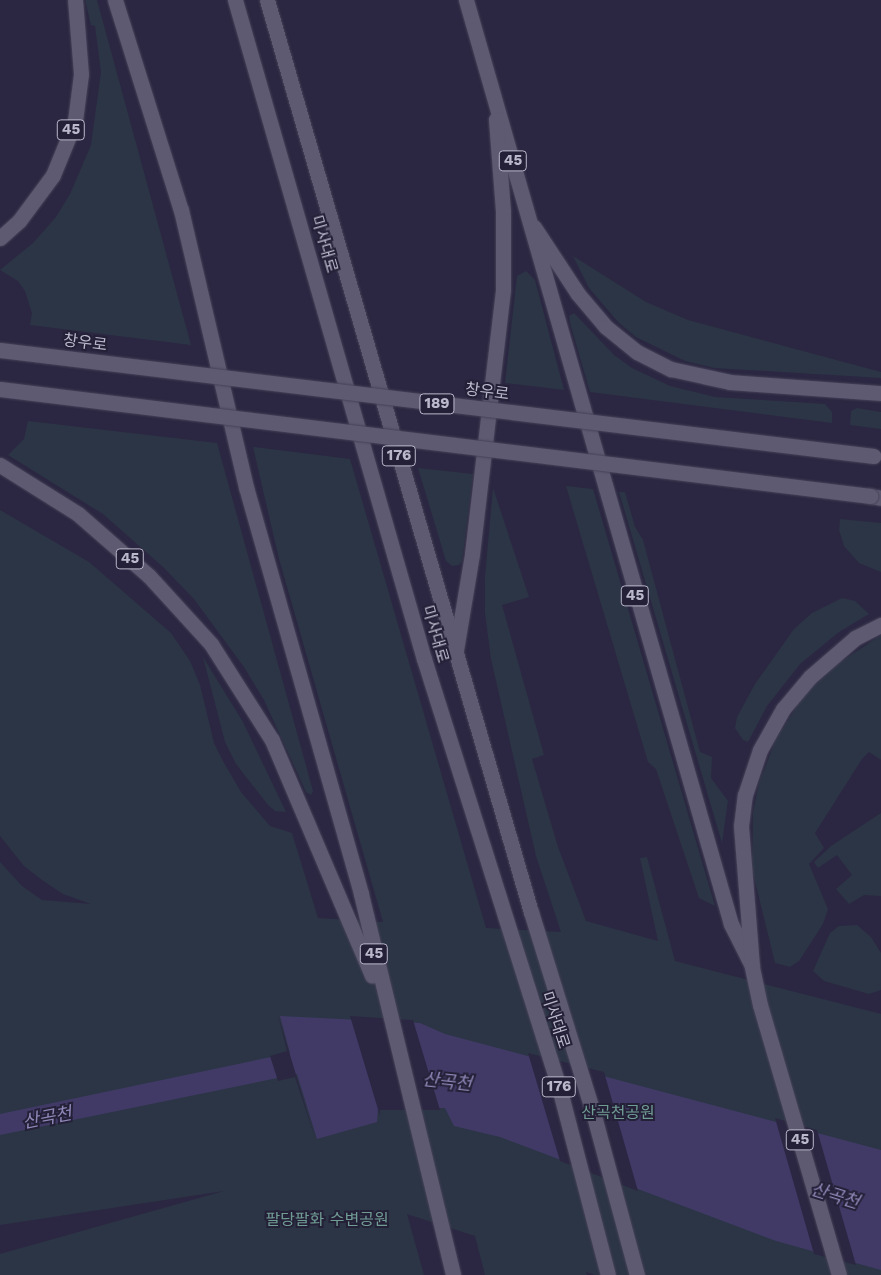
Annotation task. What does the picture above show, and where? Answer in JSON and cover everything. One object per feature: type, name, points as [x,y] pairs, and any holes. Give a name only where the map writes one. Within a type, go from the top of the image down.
[{"type":"main road","name":"45","points":[[0,238],[19,221],[53,175],[75,121],[82,74],[75,0]]},
{"type":"main road","name":"45","points":[[115,0],[181,210],[246,487],[361,894],[388,1015],[453,1275]]},
{"type":"main road","name":"미사대로","points":[[235,0],[424,659],[560,1091],[608,1275]]},
{"type":"main road","name":"미사대로","points":[[267,0],[530,912],[594,1116],[636,1275]]},
{"type":"main road","name":"45","points":[[466,0],[731,924],[752,966],[760,1005],[839,1275]]},
{"type":"main road","points":[[456,655],[472,554],[503,290],[503,211],[496,142],[496,100]]},
{"type":"main road","points":[[530,221],[560,263],[578,294],[606,326],[637,352],[671,369],[730,382],[881,393]]},
{"type":"main road","name":"창우로","points":[[0,350],[878,456]]},
{"type":"main road","points":[[0,389],[876,497]]},
{"type":"main road","name":"45","points":[[0,465],[78,514],[150,576],[211,644],[236,680],[272,740],[388,1015]]},
{"type":"main road","points":[[752,966],[741,826],[746,795],[760,750],[783,709],[810,677],[855,638],[881,626]]},
{"type":"green space","points":[[85,0],[97,0],[191,345],[30,325],[32,313],[25,291],[18,281],[0,270],[33,243],[56,217],[70,194],[91,145],[101,72],[95,26],[91,25]]},
{"type":"green space","points":[[573,256],[646,302],[688,320],[881,372],[881,378],[714,368],[685,361],[636,337],[619,323],[589,288]]},
{"type":"green space","points":[[526,271],[535,280],[564,390],[505,383],[517,276]]},
{"type":"green space","points":[[574,313],[614,355],[632,368],[670,386],[715,397],[825,404],[832,412],[832,423],[590,392],[570,323],[569,316]]},
{"type":"green space","points":[[857,408],[881,412],[881,429],[850,425],[851,411]]},
{"type":"green space","points":[[28,421],[217,443],[313,791],[311,795],[306,792],[264,700],[244,667],[194,599],[163,567],[103,514],[8,455],[24,439]]},
{"type":"green space","name":"산곡천공원","points":[[253,447],[350,459],[486,928],[561,932],[536,856],[491,659],[485,613],[485,577],[493,488],[529,597],[502,605],[544,755],[532,759],[558,847],[586,921],[658,941],[640,858],[647,857],[675,961],[881,1014],[881,1275],[595,1275],[586,1272],[587,1275],[485,1275],[475,1236],[407,1214],[424,1275],[0,1275],[0,1254],[224,1191],[0,1225],[0,862],[22,886],[42,900],[91,904],[63,894],[42,880],[24,866],[0,836],[0,510],[89,562],[171,633],[190,661],[200,685],[214,743],[241,792],[270,826],[292,833],[318,918],[383,922],[279,559]]},
{"type":"green space","points":[[418,468],[473,474],[462,562],[459,565],[452,566],[446,561]]},
{"type":"green space","points":[[566,486],[593,489],[715,906],[699,898],[656,769],[648,762]]},
{"type":"green space","points":[[619,492],[625,492],[635,527],[643,540],[700,752],[712,757],[711,778],[728,801],[722,843]]},
{"type":"green space","points":[[840,519],[881,523],[881,572],[859,563],[844,546],[839,530]]},
{"type":"green space","points":[[842,598],[855,601],[869,614],[839,632],[800,664],[767,706],[748,742],[743,740],[735,728],[737,717],[755,684],[794,629],[812,613]]},
{"type":"green space","points":[[881,635],[881,760],[869,752],[862,759],[815,833],[824,848],[809,864],[828,909],[823,924],[799,961],[790,967],[775,963],[752,869],[753,812],[759,783],[776,739],[804,695],[839,663]]},
{"type":"green space","points":[[203,657],[243,722],[286,812],[275,811],[268,805],[236,764],[225,742]]},
{"type":"green space","points":[[881,813],[881,896],[864,895],[849,904],[836,889],[852,875],[837,855],[818,868],[814,862],[831,846]]},
{"type":"green space","points":[[857,925],[871,937],[881,953],[881,990],[869,994],[824,981],[813,971],[830,933],[839,926]]},
{"type":"water","name":"산곡천","points":[[280,1016],[420,1023],[445,1034],[881,1150],[881,1270],[776,1241],[500,1137],[454,1126],[445,1108],[378,1108],[377,1122],[317,1139],[297,1074],[0,1135],[0,1114],[290,1053]]},
{"type":"pier","points":[[278,1015],[316,1141],[295,1077],[278,1081],[270,1056],[287,1051]]},
{"type":"pier","points":[[350,1016],[413,1020],[440,1110],[380,1110],[380,1116]]},
{"type":"pier","points":[[528,1053],[604,1072],[638,1191],[560,1161]]},
{"type":"pier","points":[[775,1118],[817,1130],[856,1265],[814,1254]]},
{"type":"park label","name":"팔당팔화 수변공원","points":[[327,1220]]}]
